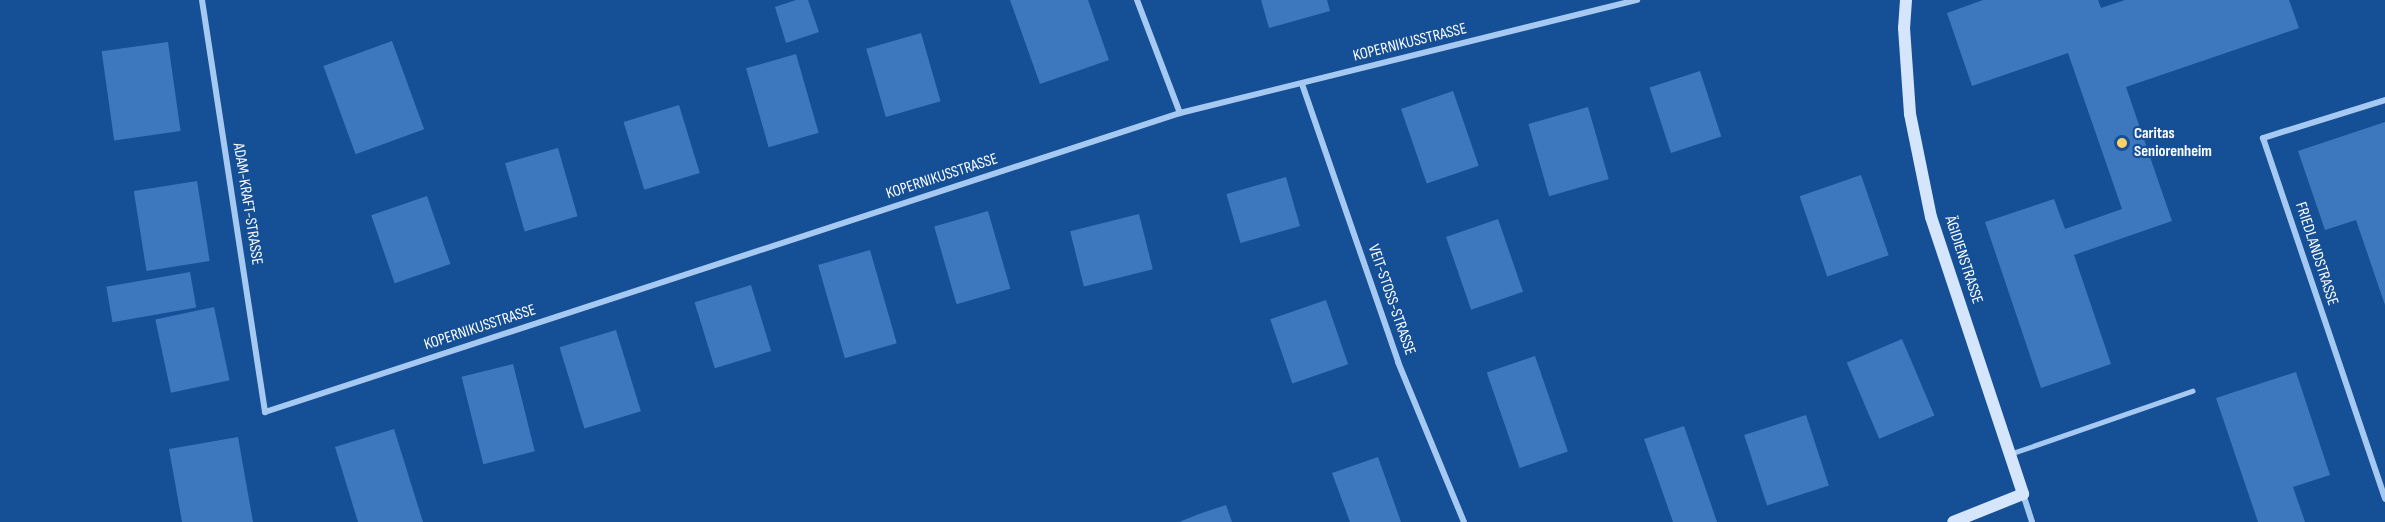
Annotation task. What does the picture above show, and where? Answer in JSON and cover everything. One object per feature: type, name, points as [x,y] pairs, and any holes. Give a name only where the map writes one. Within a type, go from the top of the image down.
[{"type":"street","name":"ADAM-KRAFT-STRASSE","points":[[202,0],[265,412]]},
{"type":"street","points":[[1137,0],[1180,113]]},
{"type":"street","name":"KOPERNIKUSSTRASSE","points":[[265,412],[1180,113],[1637,0]]},
{"type":"street","name":"ÄGIDIENSTRASSE","points":[[1906,0],[1904,28],[1910,114],[1931,217],[2032,522]]},
{"type":"street","name":"VEIT-STOSS-STRASSE","points":[[1302,84],[1398,362],[1464,522]]},
{"type":"street","name":"FRIEDLANDSTRASSE","points":[[2385,100],[2263,138],[2385,499]]},
{"type":"street","points":[[1953,522],[2023,494]]},
{"type":"lane","points":[[2010,454],[2192,391]]},
{"type":"building","points":[[796,0],[808,0],[819,32],[786,43],[775,7]]},
{"type":"building","points":[[1010,0],[1088,0],[1109,60],[1040,84]]},
{"type":"building","points":[[1261,0],[1327,0],[1330,11],[1269,28]]},
{"type":"building","name":"Caritas Seniorenheim","points":[[1983,0],[2098,0],[2101,8],[2125,0],[2289,0],[2299,28],[2126,87],[2172,221],[2074,255],[2111,364],[2041,388],[1985,222],[2054,199],[2065,229],[2122,209],[2068,53],[1972,86],[1947,13]]},
{"type":"building","points":[[921,33],[941,101],[886,117],[866,49]]},
{"type":"building","points":[[392,41],[424,129],[356,154],[323,66]]},
{"type":"building","points":[[168,42],[181,131],[114,140],[102,51]]},
{"type":"building","points":[[796,54],[819,133],[769,147],[746,68]]},
{"type":"building","points":[[1700,71],[1721,137],[1671,153],[1650,87]]},
{"type":"building","points":[[1453,91],[1479,166],[1427,184],[1401,109]]},
{"type":"building","points":[[679,105],[700,173],[644,190],[624,122]]},
{"type":"building","points":[[1588,107],[1609,179],[1549,196],[1528,124]]},
{"type":"building","points":[[2385,122],[2385,305],[2356,220],[2325,230],[2298,151]]},
{"type":"building","points":[[558,148],[578,216],[525,231],[505,163]]},
{"type":"building","points":[[1861,175],[1889,255],[1827,277],[1800,196]]},
{"type":"building","points":[[1286,177],[1300,226],[1240,243],[1226,194]]},
{"type":"building","points":[[197,181],[210,261],[146,271],[134,191]]},
{"type":"building","points":[[427,196],[450,264],[395,283],[371,215]]},
{"type":"building","points":[[988,211],[1010,289],[956,304],[934,226]]},
{"type":"building","points":[[1139,214],[1153,269],[1084,286],[1070,231]]},
{"type":"building","points":[[1498,219],[1523,292],[1471,310],[1446,237]]},
{"type":"building","points":[[870,250],[897,343],[845,358],[818,265]]},
{"type":"building","points":[[190,272],[196,307],[113,322],[106,287]]},
{"type":"building","points":[[751,285],[771,351],[715,368],[695,302]]},
{"type":"building","points":[[1326,300],[1348,364],[1292,384],[1270,319]]},
{"type":"building","points":[[214,307],[230,380],[171,393],[155,319]]},
{"type":"building","points":[[616,330],[641,411],[584,429],[560,347]]},
{"type":"building","points":[[1902,339],[1934,415],[1879,439],[1847,362]]},
{"type":"building","points":[[1535,356],[1568,451],[1520,468],[1487,373]]},
{"type":"building","points":[[513,364],[535,451],[483,464],[462,377]]},
{"type":"building","points":[[2296,372],[2330,475],[2293,487],[2305,522],[2258,522],[2216,398]]},
{"type":"building","points":[[1806,415],[1829,485],[1767,505],[1744,435]]},
{"type":"building","points":[[1684,426],[1717,522],[1673,522],[1644,439]]},
{"type":"building","points":[[394,429],[423,522],[358,522],[335,447]]},
{"type":"building","points":[[238,437],[253,522],[182,522],[169,449]]},
{"type":"building","points":[[1378,457],[1401,522],[1350,522],[1332,473]]},
{"type":"building","points":[[1226,505],[1232,522],[1179,522],[1199,514]]},
{"type":"place","name":"Caritas Seniorenheim","points":[[2122,143]]}]
